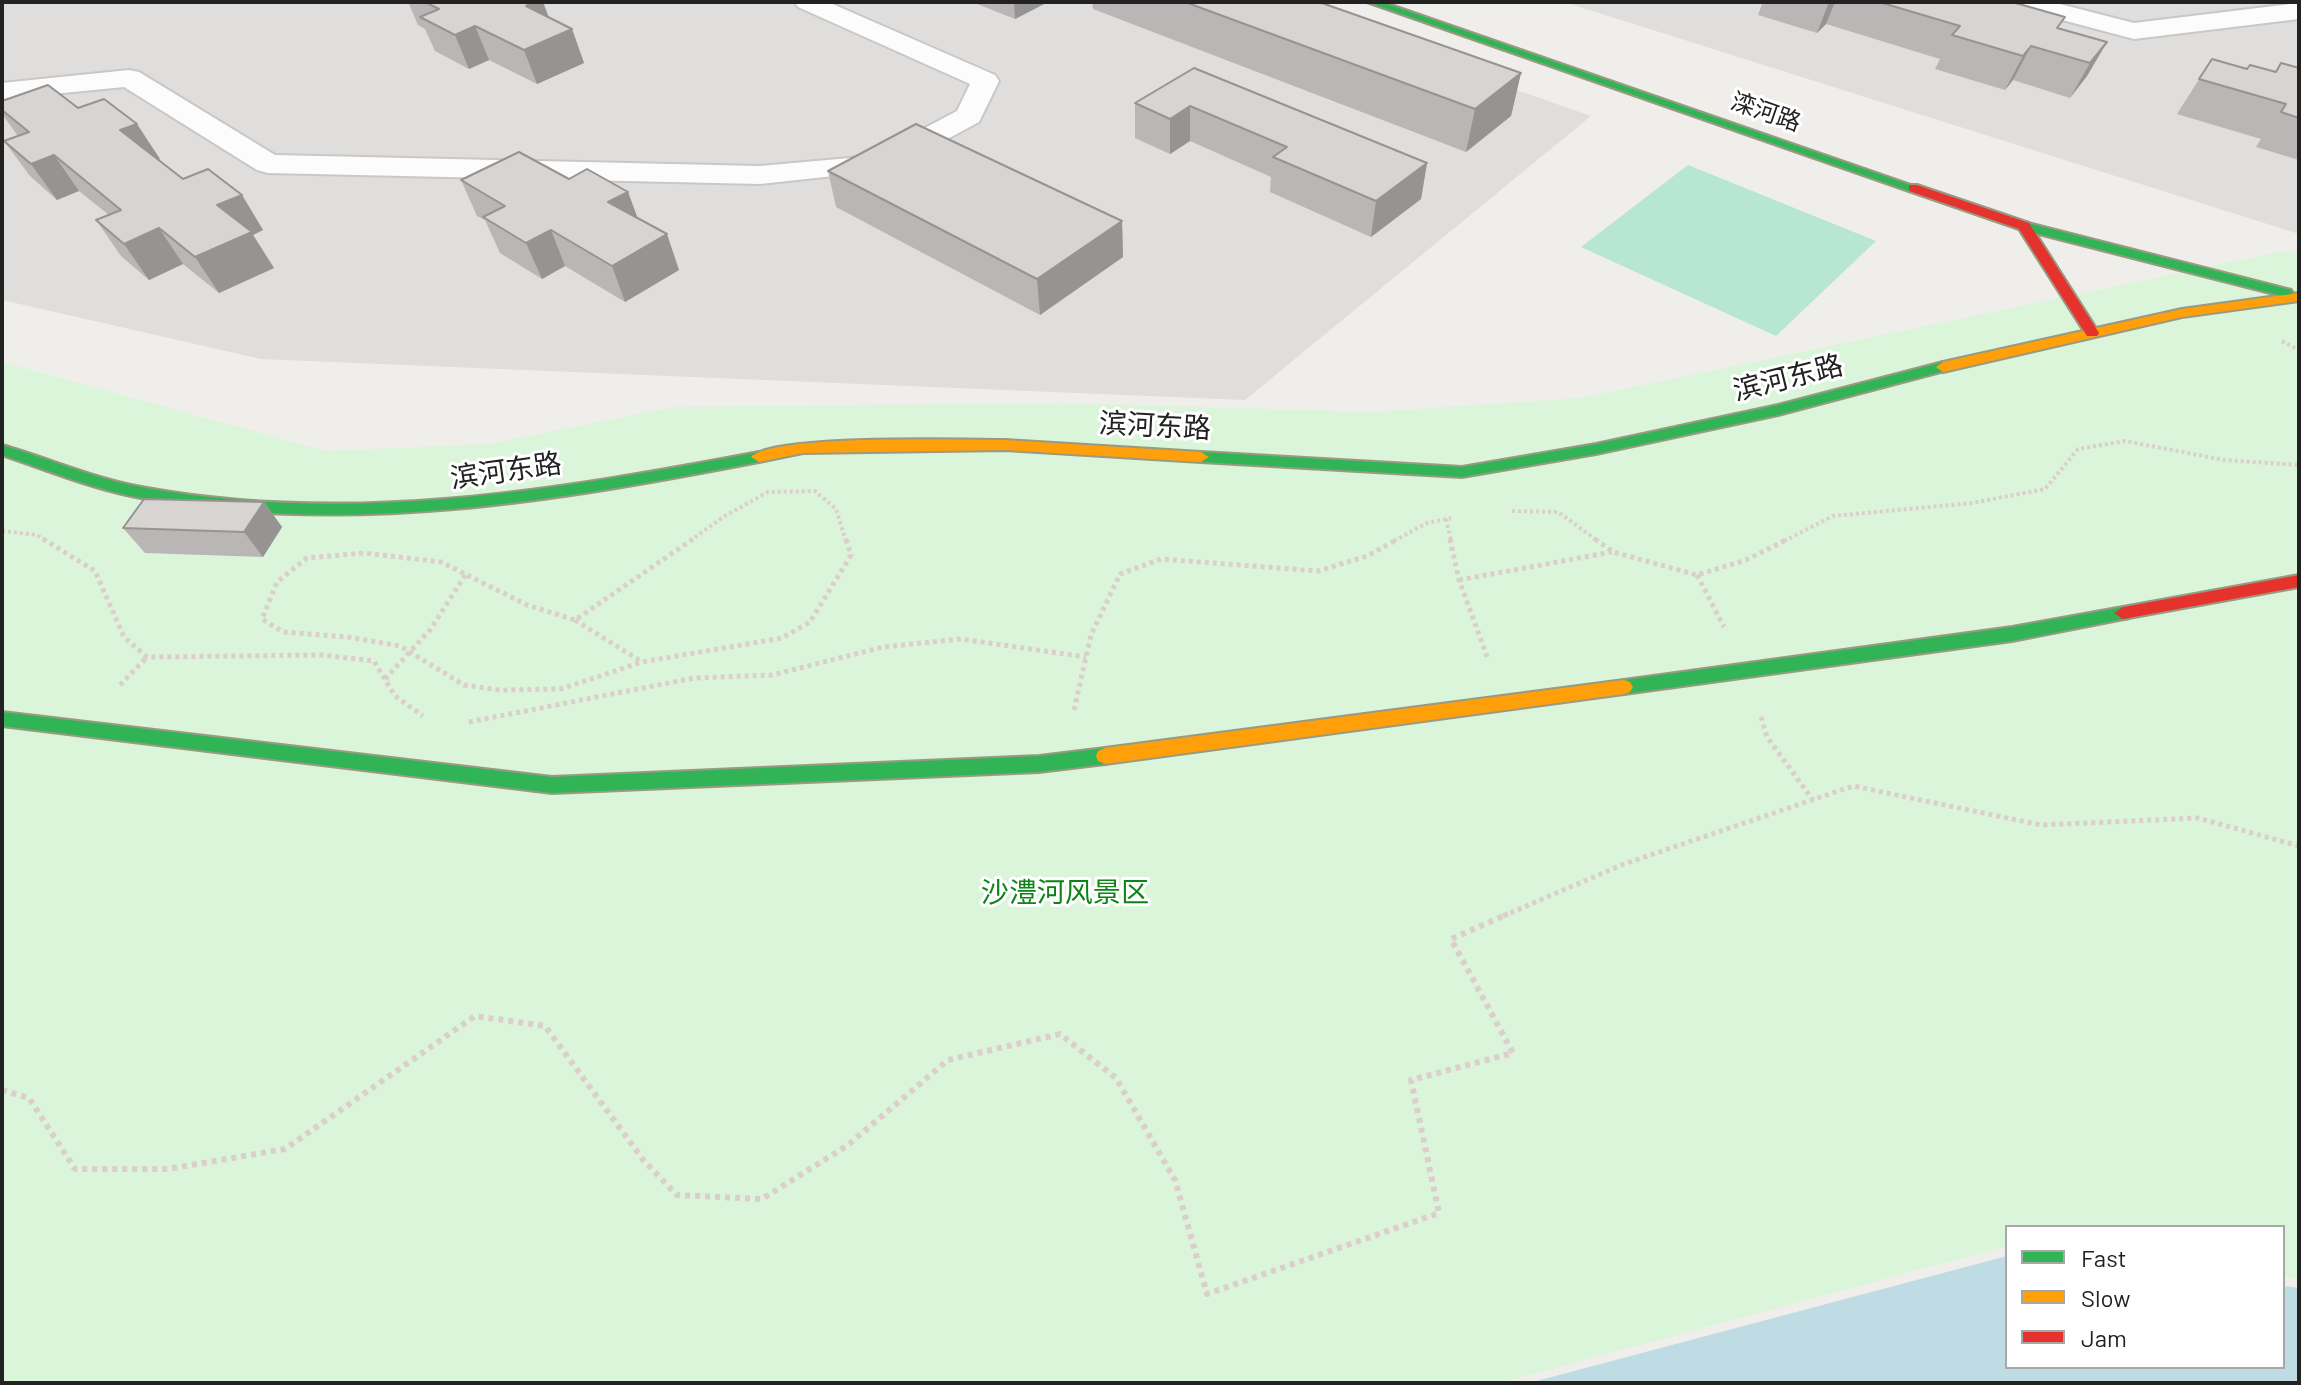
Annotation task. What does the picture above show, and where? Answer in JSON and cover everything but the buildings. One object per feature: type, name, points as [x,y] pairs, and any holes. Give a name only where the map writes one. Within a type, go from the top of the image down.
[{"type":"street","points":[[2,91],[129,78],[268,164],[760,175],[879,164],[969,116],[985,81],[807,2]]},
{"type":"street","name":"滦河路","points":[[1372,2],[2024,226],[2299,297]]},
{"type":"street","points":[[2022,2],[2134,31],[2299,11]]},
{"type":"street","points":[[2024,226],[2092,333]]},
{"type":"street","name":"滨河东路","points":[[2,450],[145,494],[286,511],[439,508],[646,479],[803,448],[1005,445],[1462,472],[1596,449],[1778,410],[1990,355],[2182,313],[2241,308],[2299,297]]},
{"type":"street","points":[[2,719],[552,785],[1039,764],[2012,634],[2299,581]]},
{"type":"path","points":[[1502,511],[1558,512],[1613,552],[1697,575],[1746,560],[1833,516],[1972,503],[2045,489],[2078,449],[2125,441],[2224,460],[2299,465]]},
{"type":"path","points":[[575,620],[723,517],[768,492],[815,491],[836,509],[851,555],[810,622],[782,638],[642,662],[561,689],[500,690],[464,685],[400,646],[348,637],[283,632],[262,619],[277,582],[307,558],[364,553],[441,562],[527,605],[575,620],[642,662]]},
{"type":"path","points":[[1071,759],[1074,714],[1091,635],[1120,574],[1161,559],[1318,571],[1367,556],[1427,523],[1460,516]]},
{"type":"path","points":[[1446,519],[1459,580],[1505,704]]},
{"type":"path","points":[[2,531],[37,535],[95,571],[124,637],[147,657],[322,655],[374,661],[395,696],[422,716],[434,718]]},
{"type":"path","points":[[1459,580],[1613,552]]},
{"type":"path","points":[[385,679],[412,654],[449,606],[466,574]]},
{"type":"path","points":[[458,721],[471,722],[694,678],[772,675],[883,647],[961,639],[1086,657]]},
{"type":"path","points":[[2,1090],[29,1098],[75,1169],[168,1169],[285,1149],[475,1016],[545,1026],[644,1161],[677,1195],[762,1199],[848,1145],[948,1060],[1060,1034],[1116,1078],[1175,1180],[1207,1294],[1439,1213],[1411,1080],[1513,1053],[1451,939],[1624,864],[1853,786],[2041,825],[2198,818],[2299,846]]},
{"type":"shaded area","points":[[2,2],[1266,2],[1591,116],[1245,400],[261,359],[2,300]]},
{"type":"shaded area","points":[[1564,2],[2299,2],[2299,234]]},
{"type":"green space","points":[[1688,165],[1876,241],[1776,336],[1581,247]]},
{"type":"green space","name":"沙澧河风景区","points":[[2284,251],[2299,251],[2299,1279],[2285,1277],[2285,1225],[2005,1225],[2005,1247],[1499,1383],[2,1383],[2,362],[326,451],[489,444],[673,407],[1066,403],[1372,412],[1581,398]]},
{"type":"water","points":[[2005,1257],[2005,1369],[2285,1369],[2285,1286],[2299,1288],[2299,1383],[1529,1383]]},
{"type":"traffic: fast","points":[[1372,2],[1913,188]]},
{"type":"traffic: fast","points":[[2024,226],[2286,293]]},
{"type":"traffic: fast","points":[[1201,457],[1462,472],[1596,449],[1778,410],[1943,367]]},
{"type":"traffic: fast","points":[[2,450],[92,480],[147,494],[224,505],[300,510],[377,509],[531,496],[759,457]]},
{"type":"traffic: fast","points":[[1624,687],[2012,634],[2123,613]]},
{"type":"traffic: fast","points":[[2,719],[552,785],[1039,764],[1105,756]]},
{"type":"traffic: slow","points":[[1943,367],[2182,313],[2299,297]]},
{"type":"traffic: slow","points":[[759,457],[803,448],[1005,445],[1201,457]]},
{"type":"traffic: slow","points":[[1105,756],[1624,687]]},
{"type":"traffic: jam","points":[[1913,188],[2024,226],[2092,333]]},
{"type":"traffic: jam","points":[[2123,613],[2299,581]]}]
